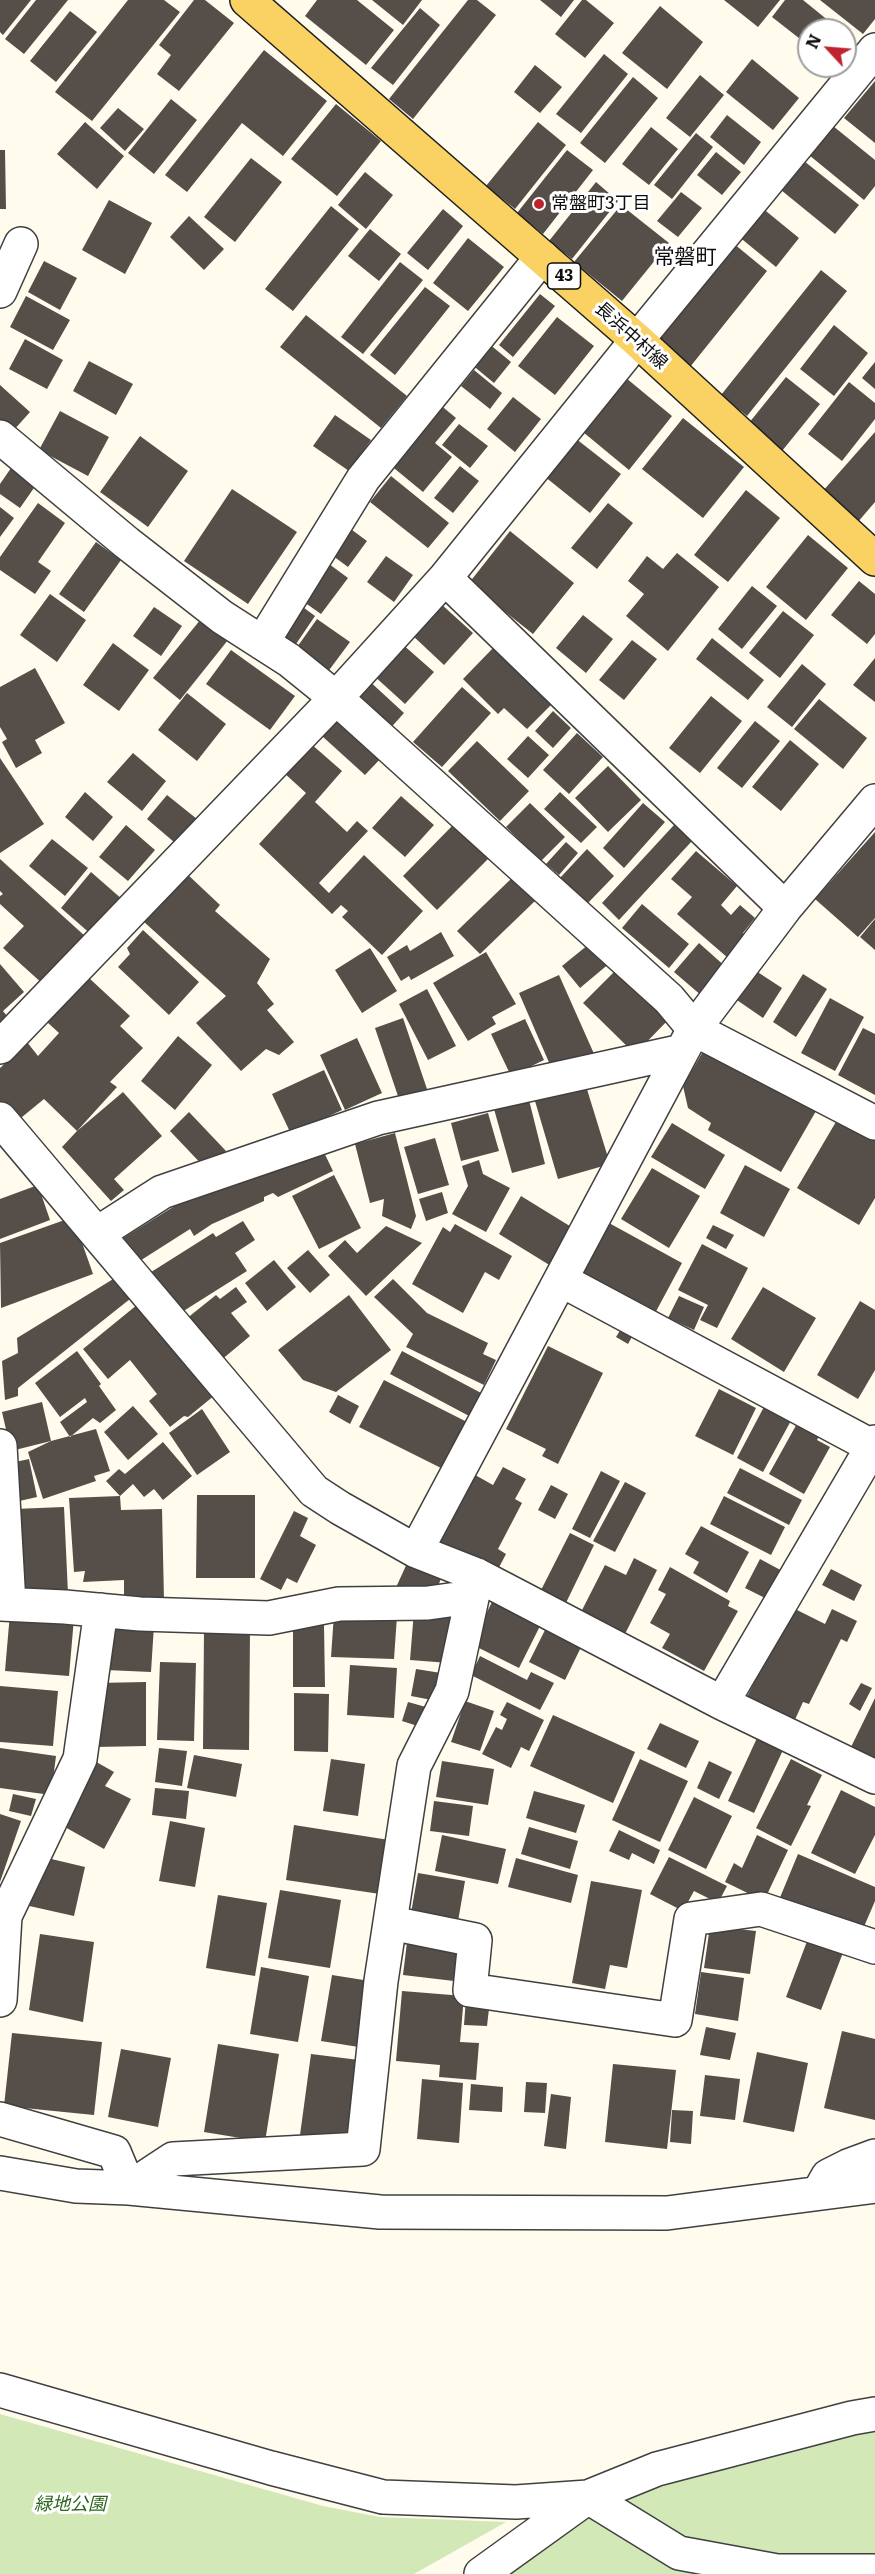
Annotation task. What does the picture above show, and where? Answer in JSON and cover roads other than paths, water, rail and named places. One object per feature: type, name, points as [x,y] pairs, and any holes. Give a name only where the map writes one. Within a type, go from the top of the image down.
[{"type":"main road","name":"長浜中村線","points":[[247,0],[637,340],[875,559]]},
{"type":"street","points":[[0,1047],[336,698],[445,578],[875,50]]},
{"type":"street","points":[[0,291],[21,244]]},
{"type":"street","points":[[262,643],[363,479],[542,257]]},
{"type":"street","points":[[0,437],[127,543],[222,617],[289,660],[336,698],[669,999],[688,1040]]},
{"type":"street","points":[[445,578],[785,908]]},
{"type":"street","points":[[416,1551],[688,1040],[785,908],[875,801]]},
{"type":"street","points":[[98,1233],[162,1192],[378,1118],[688,1040],[875,1123]]},
{"type":"street","points":[[0,1119],[314,1491],[474,1586],[875,1778]]},
{"type":"street","points":[[561,1280],[874,1445],[722,1703]]},
{"type":"street","points":[[0,1446],[4,1604],[140,1614],[269,1618],[339,1604],[428,1603],[474,1586]]},
{"type":"street","points":[[129,2188],[173,2159],[363,2149],[381,1981],[414,1766],[452,1691],[474,1586]]},
{"type":"street","points":[[0,2000],[5,1916],[80,1759],[101,1610]]},
{"type":"street","points":[[391,1923],[475,1940],[470,1990],[675,2020],[691,1919],[761,1909],[875,1947]]},
{"type":"street","points":[[0,2119],[114,2151],[129,2188]]},
{"type":"street","points":[[819,2192],[828,2176],[875,2156]]},
{"type":"street","points":[[0,2173],[76,2186],[129,2188],[380,2212],[667,2213],[875,2186]]},
{"type":"street","points":[[0,2390],[271,2468],[383,2497],[516,2502],[588,2497],[678,2553],[777,2571],[875,2571]]},
{"type":"street","points":[[481,2574],[588,2497],[657,2469],[875,2414]]},
{"type":"place","name":"常盤町3丁目","points":[[539,204]]},
{"type":"district","name":"常磐町","points":[[685,258]]},
{"type":"park label","name":"緑地公園","points":[[70,2505]]}]
